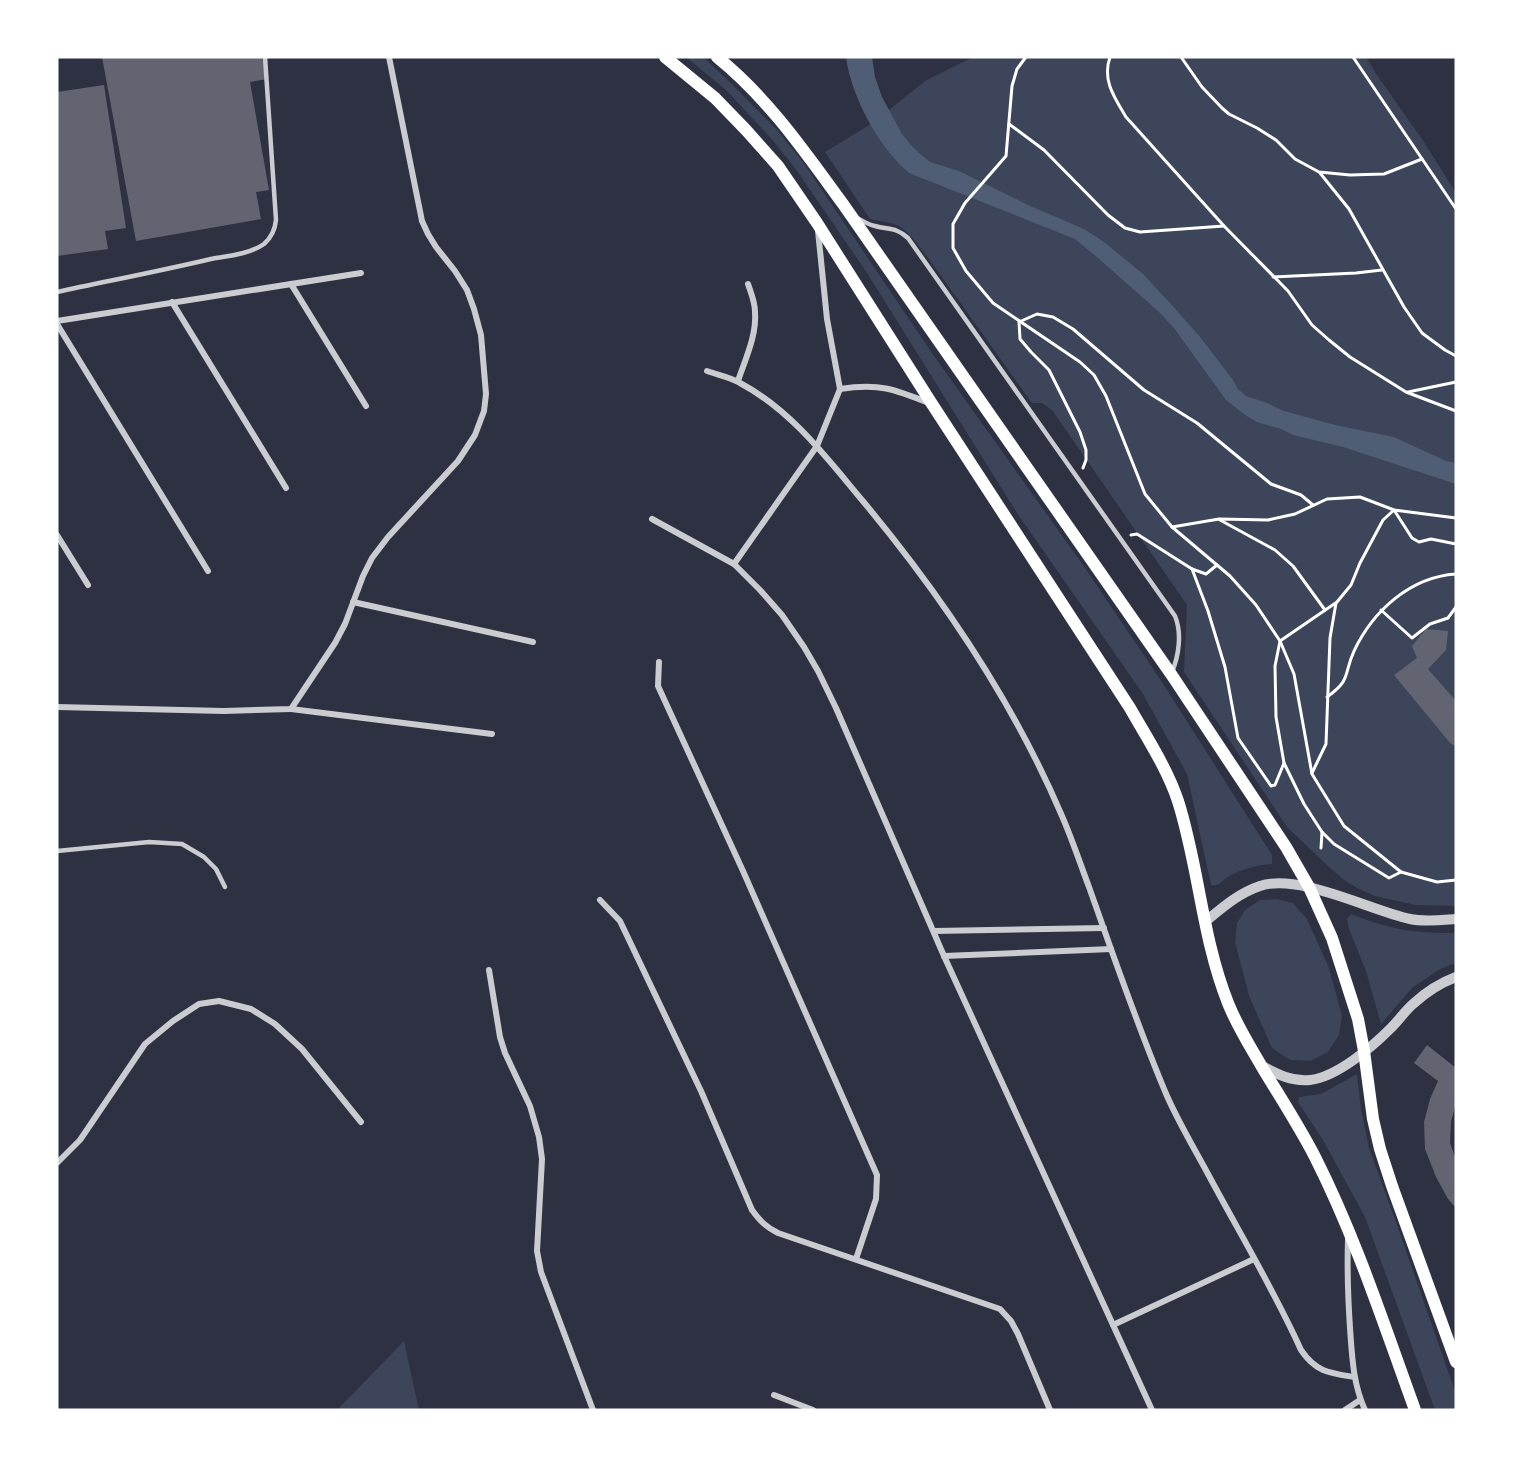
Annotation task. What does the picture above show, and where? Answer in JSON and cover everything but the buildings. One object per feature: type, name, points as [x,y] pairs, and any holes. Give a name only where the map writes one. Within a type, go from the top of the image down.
[{"type":"main road","points":[[665,57],[714,98],[778,166],[818,223],[932,404],[1130,708],[1157,755],[1178,800],[1213,957],[1226,998],[1241,1032],[1313,1154],[1348,1230],[1415,1410]]},
{"type":"main road","points":[[717,57],[760,97],[791,132],[852,216],[1171,674],[1310,887],[1332,938],[1358,1019],[1373,1119],[1380,1149],[1456,1362]]},
{"type":"street","points":[[291,709],[335,644],[372,558],[388,537],[458,461],[475,435],[484,411],[486,394],[481,335],[467,290],[436,247],[422,220],[390,57]]},
{"type":"street","points":[[734,564],[817,446],[840,389],[827,319],[818,223]]},
{"type":"street","points":[[208,571],[57,323],[172,302],[361,273]]},
{"type":"street","points":[[291,284],[366,406]]},
{"type":"street","points":[[738,381],[756,313],[748,284]]},
{"type":"street","points":[[172,302],[286,488]]},
{"type":"street","points":[[707,371],[738,381],[777,407],[817,446],[917,570],[993,682],[1023,733],[1064,819],[1111,949],[1168,1097],[1183,1128],[1301,1350],[1309,1361],[1320,1369],[1354,1377]]},
{"type":"street","points":[[840,389],[882,387],[932,404]]},
{"type":"street","points":[[652,519],[734,564],[782,615],[818,671],[944,956],[1152,1410]]},
{"type":"street","points":[[57,535],[88,585]]},
{"type":"street","points":[[353,602],[533,642]]},
{"type":"street","points":[[659,662],[658,686],[743,871],[877,1175],[876,1199],[856,1259]]},
{"type":"street","points":[[57,707],[224,711],[291,709],[492,734]]},
{"type":"street","points":[[1206,921],[1248,891],[1262,885],[1280,883],[1310,887],[1412,919],[1431,921],[1456,919]]},
{"type":"street","points":[[600,900],[620,921],[701,1091],[758,1218],[778,1233],[1000,1309],[1011,1321],[1018,1334],[1050,1410]]},
{"type":"street","points":[[934,931],[1104,928]]},
{"type":"street","points":[[944,956],[1111,949]]},
{"type":"street","points":[[489,970],[500,1037],[530,1106],[539,1137],[542,1159],[537,1251],[541,1272],[592,1410]]},
{"type":"street","points":[[1262,1066],[1279,1076],[1296,1080],[1311,1080],[1328,1075],[1364,1051],[1429,991],[1442,982],[1456,977]]},
{"type":"street","points":[[57,1163],[80,1140],[146,1044],[173,1021],[199,1004],[219,1001],[251,1009],[275,1024],[302,1049],[362,1122]]},
{"type":"street","points":[[1348,1230],[1348,1290],[1354,1377],[1365,1410]]},
{"type":"street","points":[[1113,1325],[1254,1258]]},
{"type":"street","points":[[774,1395],[813,1410]]},
{"type":"street","points":[[1345,1410],[1360,1400]]},
{"type":"lane","points":[[57,292],[184,266],[250,250],[265,243],[275,229],[276,220],[265,57]]},
{"type":"lane","points":[[852,216],[876,227],[902,232],[908,238],[1176,616],[1179,635],[1177,660],[1171,674]]},
{"type":"lane","points":[[57,851],[149,843],[182,844],[204,856],[216,869],[225,887]]},
{"type":"path","points":[[1026,57],[1017,69],[1012,86],[1006,156],[965,203],[953,224],[953,248],[966,271],[993,303],[1080,362],[1094,375],[1106,396],[1144,494],[1172,526],[1230,576],[1256,605],[1280,641],[1294,674],[1312,774],[1344,826],[1401,872],[1437,882],[1456,880]]},
{"type":"path","points":[[1110,57],[1107,65],[1107,78],[1126,117],[1224,226],[1288,291],[1312,325],[1350,357],[1406,392],[1456,411]]},
{"type":"path","points":[[1181,57],[1202,87],[1229,114],[1276,140],[1295,159],[1319,172],[1349,209],[1382,270],[1422,333],[1456,356]]},
{"type":"path","points":[[1353,57],[1456,209]]},
{"type":"path","points":[[1008,124],[1044,150],[1108,215],[1125,228],[1140,232],[1224,226]]},
{"type":"path","points":[[1319,172],[1350,175],[1384,174],[1422,159]]},
{"type":"path","points":[[1273,277],[1382,270]]},
{"type":"path","points":[[1019,322],[1037,314],[1053,317],[1073,329],[1144,390],[1197,423],[1271,484],[1301,495],[1313,505]]},
{"type":"path","points":[[1019,322],[1020,339],[1049,370],[1080,432],[1086,450],[1086,460],[1079,477]]},
{"type":"path","points":[[1406,392],[1456,382]]},
{"type":"path","points":[[1172,526],[1219,519],[1268,520],[1296,514],[1327,499],[1360,496],[1394,510],[1456,518]]},
{"type":"path","points":[[1394,510],[1412,538],[1419,542],[1431,539],[1456,544]]},
{"type":"path","points":[[1394,510],[1383,520],[1359,563],[1351,585],[1337,602],[1280,641],[1275,666],[1276,717],[1284,763],[1304,804],[1322,832],[1334,844],[1389,878],[1401,872]]},
{"type":"path","points":[[1219,519],[1275,550],[1293,566],[1325,610]]},
{"type":"path","points":[[1121,538],[1137,534],[1192,569],[1206,574],[1217,565]]},
{"type":"path","points":[[1192,569],[1225,666],[1238,738],[1271,786],[1275,785],[1284,763]]},
{"type":"path","points":[[1327,697],[1340,688],[1346,679],[1353,652],[1372,621],[1387,604],[1417,584],[1456,574]]},
{"type":"path","points":[[1312,774],[1326,744],[1330,638],[1337,602]]},
{"type":"path","points":[[1381,610],[1412,638],[1430,624],[1448,618],[1456,607]]},
{"type":"path","points":[[1321,848],[1322,832]]},
{"type":"shaded area","points":[[686,57],[703,57],[777,130],[803,162],[934,356],[1083,565],[1162,682],[1272,855],[1272,864],[1255,866],[1228,877],[1218,884],[1211,885],[1187,774],[1143,694],[1017,513],[867,273],[795,168],[726,90]]},
{"type":"shaded area","points":[[846,57],[872,57],[875,77],[882,97],[902,134],[930,162],[959,171],[1084,229],[1143,274],[1201,338],[1238,389],[1246,396],[1284,411],[1335,425],[1394,437],[1446,461],[1456,463],[1456,484],[1343,447],[1293,435],[1257,422],[1245,415],[1226,400],[1174,328],[1159,312],[1075,239],[906,171],[874,131],[856,95]]},
{"type":"shaded area","points":[[973,57],[1366,57],[1456,193],[1456,906],[1415,905],[1375,896],[1359,889],[1344,880],[1287,827],[1184,672],[1187,605],[1052,410],[1042,403],[1032,403],[908,233],[894,224],[870,219],[825,152],[874,122],[925,81]]},
{"type":"shaded area","points":[[1276,899],[1293,903],[1307,919],[1329,968],[1342,1016],[1339,1035],[1328,1052],[1310,1061],[1290,1060],[1272,1048],[1249,996],[1235,942],[1237,923],[1245,910],[1260,900]]},
{"type":"shaded area","points":[[1351,914],[1402,930],[1456,933],[1456,963],[1440,969],[1412,988],[1381,1024],[1366,971],[1349,929],[1347,919]]},
{"type":"shaded area","points":[[1357,1074],[1369,1148],[1456,1394],[1456,1410],[1435,1410],[1365,1217],[1323,1140],[1298,1102],[1299,1097],[1321,1094]]},
{"type":"shaded area","points":[[404,1341],[419,1410],[337,1410]]}]
